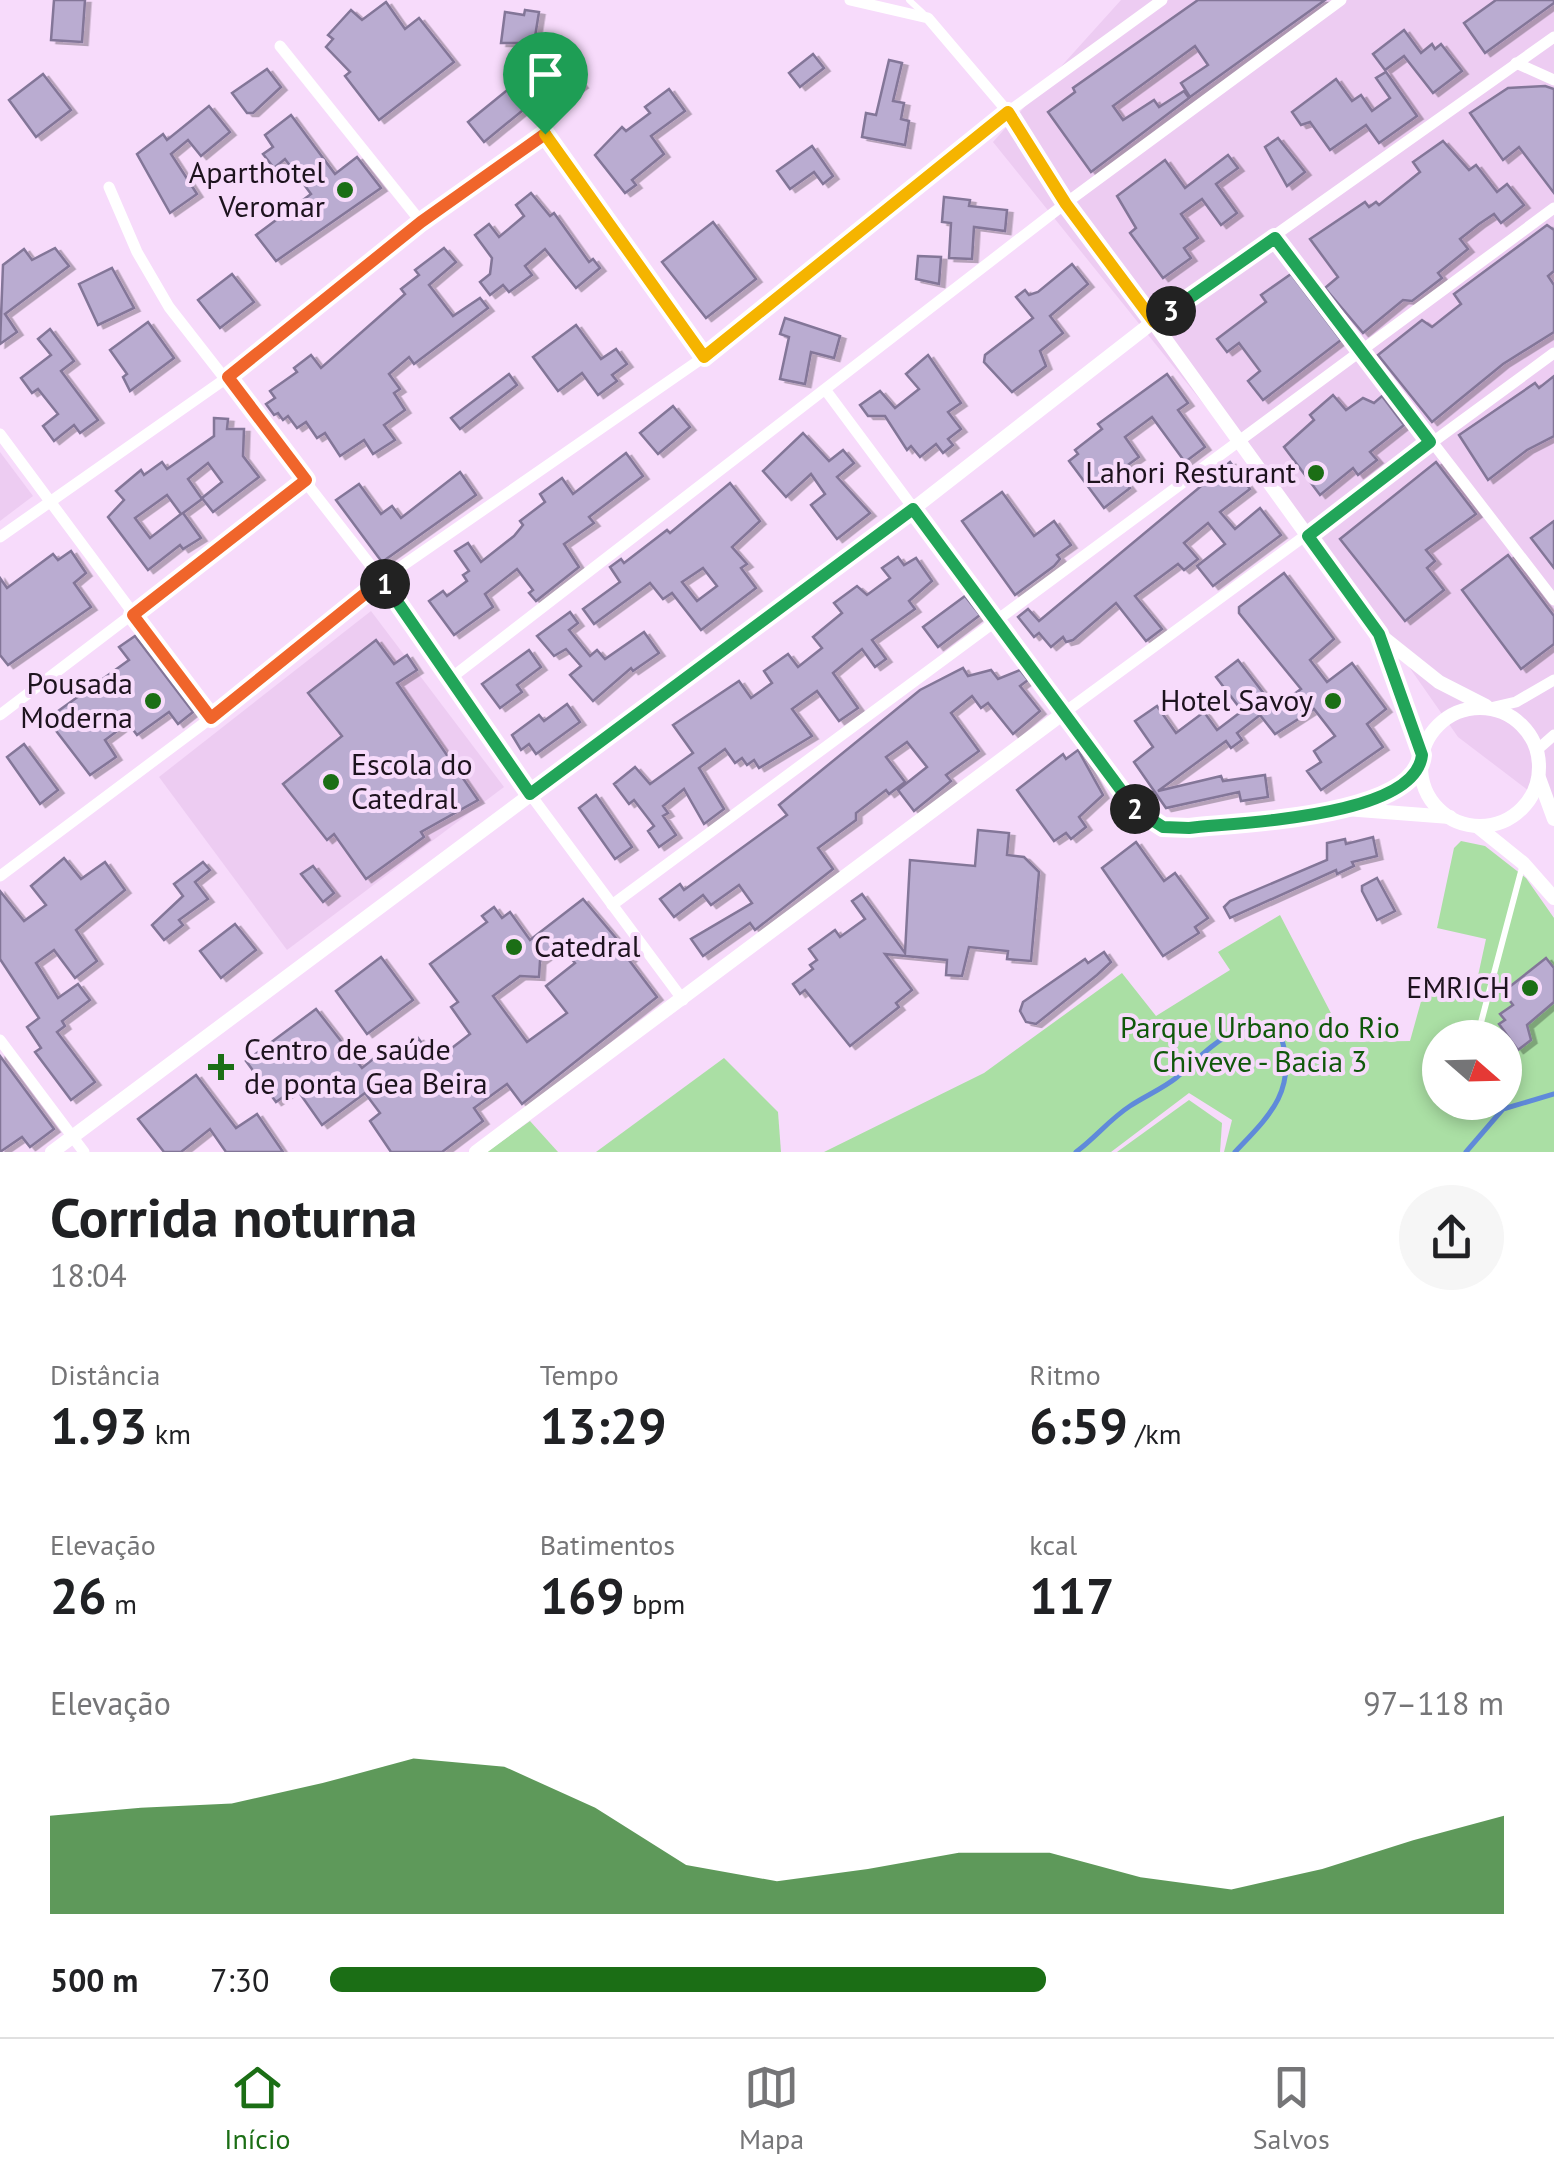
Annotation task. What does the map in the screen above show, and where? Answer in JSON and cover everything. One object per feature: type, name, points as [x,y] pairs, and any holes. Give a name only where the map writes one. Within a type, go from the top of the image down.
[{"type":"street","points":[[850,0],[928,18],[1008,112],[1066,204],[1379,634],[1439,682],[1520,722],[1537,750],[1539,778],[1554,819]]},
{"type":"street","points":[[0,876],[211,718],[382,580],[704,357],[1008,112],[1162,0]]},
{"type":"street","points":[[451,678],[828,392],[1066,204],[1341,0]]},
{"type":"street","points":[[52,1152],[913,509],[1154,322],[1554,36]]},
{"type":"street","points":[[280,46],[421,222]]},
{"type":"street","points":[[1516,63],[1554,80]]},
{"type":"street","points":[[0,537],[228,377],[421,222],[545,134],[704,357]]},
{"type":"street","points":[[108,187],[137,252],[169,307],[228,377],[382,580],[530,794],[684,1000]]},
{"type":"street","points":[[612,905],[1358,350],[1552,213]]},
{"type":"street","points":[[1275,238],[1554,600]]},
{"type":"street","points":[[476,1152],[1554,353]]},
{"type":"street","points":[[828,392],[1131,805],[1163,827],[1189,828],[1346,809],[1450,818],[1478,826],[1523,862],[1554,898]]},
{"type":"street","points":[[0,434],[211,718]]},
{"type":"street","points":[[0,715],[306,480]]},
{"type":"street","points":[[1379,634],[1422,759],[1428,794],[1450,818]]},
{"type":"street","points":[[1346,809],[1398,788],[1422,759],[1440,724],[1472,708],[1516,702],[1554,680]]},
{"type":"street","points":[[1537,750],[1554,735]]},
{"type":"street","points":[[1478,826],[1514,815],[1528,802],[1539,778]]},
{"type":"street","points":[[0,1040],[84,1152]]},
{"type":"lane","points":[[910,0],[928,18]]},
{"type":"lane","points":[[1482,1020],[1523,862]]},
{"type":"shaded area","points":[[1121,0],[1554,0],[1554,810],[1458,737],[1370,611],[993,142]]},
{"type":"shaded area","points":[[0,452],[33,496],[0,521]]},
{"type":"shaded area","name":"Escola do Catedral","points":[[371,611],[504,787],[287,950],[159,777]]},
{"type":"green space","name":"Parque Urbano do Rio Chiveve - Bacia 3","points":[[1461,841],[1485,846],[1526,878],[1554,918],[1554,1152],[1224,1152],[1232,1120],[1189,1093],[1111,1152],[824,1152],[984,1073],[1122,973],[1156,1016],[1230,970],[1218,952],[1280,915],[1346,1042],[1410,1041],[1427,980],[1476,985],[1486,939],[1437,928],[1454,848]]},
{"type":"green space","points":[[724,1058],[778,1112],[781,1152],[596,1152]]},
{"type":"green space","points":[[1189,1100],[1222,1123],[1220,1152],[1117,1152]]},
{"type":"green space","points":[[530,1121],[558,1152],[487,1152]]},
{"type":"building","points":[[54,0],[85,0],[82,42],[51,40]]},
{"type":"building","points":[[1198,0],[1325,0],[1190,97],[1181,83],[1208,65],[1195,46],[1113,106],[1123,120],[1154,100],[1159,107],[1184,91],[1189,98],[1091,172],[1048,112],[1075,92],[1073,88]]},
{"type":"building","points":[[1496,0],[1554,3],[1485,53],[1464,23]]},
{"type":"building","points":[[386,2],[405,29],[419,18],[454,62],[379,120],[345,76],[350,72],[326,47],[333,39],[328,35],[351,10],[362,20]]},
{"type":"building","points":[[525,10],[539,12],[534,43],[501,43],[505,12],[524,15]]},
{"type":"building","points":[[1404,30],[1421,53],[1432,44],[1435,49],[1441,44],[1462,71],[1433,93],[1404,56],[1385,70],[1373,54]]},
{"type":"building","points":[[813,54],[824,68],[800,87],[789,73]]},
{"type":"building","points":[[562,58],[582,85],[554,105],[545,92],[484,142],[468,122],[521,79],[525,84]]},
{"type":"building","points":[[889,60],[902,63],[893,101],[904,103],[901,119],[909,121],[905,145],[862,137],[866,113],[876,115]]},
{"type":"building","points":[[267,69],[281,87],[253,113],[247,113],[232,93]]},
{"type":"building","points":[[1386,72],[1417,116],[1379,143],[1366,125],[1330,150],[1310,122],[1301,125],[1292,112],[1336,79],[1352,101],[1361,95],[1372,111],[1390,98],[1376,78]]},
{"type":"building","points":[[43,74],[71,110],[36,137],[9,100]]},
{"type":"building","points":[[1508,88],[1554,89],[1554,193],[1519,147],[1503,160],[1470,113]]},
{"type":"building","points":[[669,89],[685,111],[651,136],[664,154],[632,180],[636,185],[625,193],[595,155],[622,127],[626,131],[650,113],[645,107]]},
{"type":"building","points":[[209,106],[230,132],[201,156],[188,140],[171,154],[197,194],[170,213],[137,154],[163,134],[167,140]]},
{"type":"building","points":[[291,115],[335,174],[357,157],[381,188],[276,261],[256,235],[311,194],[285,159],[274,168],[263,154],[273,147],[265,135]]},
{"type":"building","points":[[1278,138],[1305,172],[1287,186],[1265,147]]},
{"type":"building","points":[[1443,141],[1469,170],[1476,165],[1497,192],[1507,184],[1524,205],[1501,223],[1494,214],[1460,239],[1468,249],[1438,273],[1442,278],[1412,301],[1403,300],[1363,333],[1325,288],[1338,277],[1310,239],[1365,202],[1369,207],[1376,202],[1379,205],[1420,172],[1413,162]]},
{"type":"building","points":[[812,146],[833,176],[823,184],[814,172],[790,189],[777,171]]},
{"type":"building","points":[[1228,155],[1238,168],[1216,184],[1237,213],[1221,225],[1202,199],[1181,214],[1198,238],[1184,248],[1191,258],[1163,278],[1130,233],[1136,228],[1117,196],[1165,160],[1185,188]]},
{"type":"building","points":[[531,193],[550,216],[554,213],[589,262],[593,259],[600,268],[576,288],[545,249],[525,266],[532,275],[509,292],[503,285],[490,295],[480,282],[490,274],[492,258],[475,235],[489,224],[499,237],[524,216],[516,205]]},
{"type":"building","points":[[944,197],[970,200],[969,206],[1007,210],[1005,231],[974,227],[972,259],[949,258],[951,223],[942,222]]},
{"type":"building","points":[[713,222],[756,279],[706,318],[662,262]]},
{"type":"building","points":[[1547,225],[1554,230],[1554,271],[1548,276],[1554,285],[1554,332],[1503,364],[1432,422],[1378,355],[1422,320],[1432,327],[1461,304],[1454,294]]},
{"type":"building","points":[[55,248],[69,266],[5,314],[17,332],[0,344],[3,265],[24,249],[32,260]]},
{"type":"building","points":[[444,248],[456,262],[429,285],[453,316],[480,298],[488,308],[414,364],[409,357],[389,374],[400,389],[394,393],[405,410],[384,425],[395,440],[373,454],[364,440],[340,456],[325,433],[317,438],[306,422],[297,428],[288,416],[283,420],[278,413],[274,415],[266,404],[275,398],[270,391],[297,372],[294,368],[311,355],[321,368],[405,294],[401,289],[419,275],[415,270]]},
{"type":"building","points":[[918,256],[941,257],[939,284],[916,279]]},
{"type":"building","points":[[1072,264],[1088,284],[1050,316],[1063,333],[1040,351],[1046,366],[1012,392],[984,362],[985,355],[1033,318],[1016,297],[1025,290],[1029,295],[1038,292]]},
{"type":"building","points":[[112,268],[134,308],[98,325],[79,284]]},
{"type":"building","points":[[232,274],[254,302],[220,328],[198,300]]},
{"type":"building","points":[[1291,274],[1341,340],[1263,400],[1248,381],[1260,371],[1239,343],[1227,352],[1217,339],[1266,302],[1261,295]]},
{"type":"building","points":[[785,318],[840,336],[834,358],[811,352],[805,384],[780,379],[789,337],[780,334]]},
{"type":"building","points":[[148,322],[174,358],[130,391],[123,377],[127,374],[110,350]]},
{"type":"building","points":[[576,325],[601,359],[616,349],[627,364],[612,375],[617,381],[598,395],[582,373],[558,391],[533,357]]},
{"type":"building","points":[[50,329],[74,361],[61,371],[98,420],[80,433],[74,425],[54,441],[43,426],[58,414],[38,389],[32,393],[21,378],[51,355],[38,339]]},
{"type":"building","points":[[928,355],[961,403],[948,412],[961,429],[948,439],[953,445],[943,453],[936,444],[920,457],[911,446],[907,450],[885,416],[868,416],[860,405],[880,391],[895,408],[919,389],[906,374]]},
{"type":"building","points":[[509,374],[517,385],[460,429],[451,418]]},
{"type":"building","points":[[1167,374],[1188,403],[1178,410],[1205,447],[1185,462],[1152,417],[1125,437],[1139,457],[1118,472],[1130,488],[1104,508],[1069,461],[1078,454],[1075,450],[1102,429],[1098,424]]},
{"type":"building","points":[[1554,376],[1554,436],[1527,450],[1488,480],[1459,435],[1535,383],[1539,388]]},
{"type":"building","points":[[1333,395],[1346,410],[1363,398],[1374,403],[1382,396],[1404,425],[1370,452],[1377,460],[1358,475],[1353,468],[1320,495],[1284,447],[1314,420],[1310,415]]},
{"type":"building","points":[[673,406],[690,427],[658,454],[640,433]]},
{"type":"building","points":[[214,418],[228,419],[227,429],[244,429],[243,456],[259,477],[213,512],[202,498],[222,482],[208,463],[188,479],[202,499],[183,513],[201,538],[183,549],[180,545],[148,570],[108,517],[124,500],[116,491],[141,470],[144,475],[162,462],[167,469],[214,436]],"holes":[[[167,495],[181,514],[150,538],[135,518]]]},
{"type":"building","points":[[803,433],[829,461],[843,450],[854,463],[837,477],[870,513],[837,539],[811,505],[825,494],[811,474],[786,497],[763,471]]},
{"type":"building","points":[[626,453],[643,476],[589,517],[594,523],[564,544],[579,567],[536,601],[529,593],[533,590],[517,569],[485,594],[493,607],[454,635],[429,601],[443,591],[447,596],[467,581],[463,575],[469,571],[455,551],[468,543],[481,562],[514,536],[523,525],[520,521],[545,502],[540,494],[562,478],[573,494]]},
{"type":"building","points":[[1230,462],[1250,489],[1220,512],[1235,529],[1260,508],[1281,535],[1213,586],[1197,566],[1225,544],[1208,523],[1184,543],[1198,559],[1184,570],[1178,564],[1135,596],[1162,629],[1146,641],[1116,603],[1073,640],[1066,642],[1063,637],[1051,647],[1039,633],[1034,637],[1018,617],[1028,609],[1039,621]]},
{"type":"building","points":[[1436,462],[1476,514],[1426,550],[1435,561],[1427,568],[1444,590],[1405,621],[1340,539]]},
{"type":"building","points":[[460,472],[476,495],[382,562],[336,500],[359,484],[381,514],[392,506],[401,518]]},
{"type":"building","points":[[730,483],[760,521],[732,547],[747,564],[741,568],[756,588],[701,630],[672,593],[663,599],[650,583],[594,624],[583,609],[620,582],[610,567],[621,559],[624,563],[667,530],[670,533]],"holes":[[[703,568],[717,586],[697,601],[682,582]]]},
{"type":"building","points":[[1002,492],[1034,536],[1054,521],[1071,545],[1057,555],[1060,559],[1054,566],[1015,595],[962,521]]},
{"type":"building","points":[[1554,521],[1554,568],[1531,538]]},
{"type":"building","points":[[71,551],[86,573],[74,583],[91,607],[8,665],[0,655],[0,578],[7,588],[53,554],[58,560]]},
{"type":"building","points":[[1508,555],[1554,616],[1554,644],[1521,669],[1462,590]]},
{"type":"building","points":[[898,557],[904,565],[916,558],[932,581],[909,601],[915,609],[872,640],[886,659],[875,667],[862,649],[833,673],[858,708],[839,721],[817,691],[792,709],[812,736],[759,768],[754,760],[747,765],[742,758],[735,763],[725,749],[699,768],[724,809],[704,824],[684,789],[663,806],[668,813],[663,816],[676,835],[659,847],[648,831],[654,826],[634,800],[629,804],[614,784],[635,767],[650,784],[693,753],[673,725],[739,681],[751,698],[772,683],[764,671],[788,654],[798,667],[822,648],[813,637],[842,613],[834,603],[857,586],[867,595],[890,578],[882,568]]},
{"type":"building","points":[[1284,573],[1334,639],[1310,660],[1327,682],[1352,663],[1386,709],[1367,724],[1383,747],[1321,790],[1307,771],[1321,762],[1314,751],[1335,736],[1314,709],[1275,734],[1260,715],[1237,733],[1242,740],[1231,748],[1226,741],[1158,791],[1221,776],[1223,781],[1265,775],[1268,797],[1241,801],[1239,792],[1166,808],[1134,762],[1153,747],[1135,721],[1157,706],[1176,733],[1204,712],[1217,730],[1242,711],[1216,677],[1238,660],[1275,708],[1301,689],[1239,613],[1239,607]]},
{"type":"building","points":[[965,596],[980,615],[938,647],[923,627]]},
{"type":"building","points":[[570,612],[578,623],[569,630],[590,656],[597,650],[605,659],[644,632],[659,653],[633,671],[631,668],[593,701],[570,675],[581,666],[566,649],[554,656],[537,636]]},
{"type":"building","points":[[135,636],[193,712],[178,724],[169,712],[137,735],[128,723],[105,740],[116,757],[90,775],[47,719],[129,660],[119,647]]},
{"type":"building","points":[[376,640],[394,664],[407,655],[417,670],[397,683],[478,800],[421,832],[424,837],[366,879],[334,834],[327,840],[283,784],[342,736],[308,693]]},
{"type":"building","points":[[529,650],[541,667],[517,685],[522,692],[500,708],[482,684]]},
{"type":"building","points":[[963,668],[968,676],[991,670],[998,679],[1020,670],[1028,680],[1020,686],[1040,711],[1013,734],[988,703],[981,708],[972,696],[951,713],[979,751],[946,775],[951,781],[914,811],[898,790],[927,767],[907,742],[886,757],[905,782],[889,794],[886,790],[856,813],[856,820],[818,848],[833,869],[755,930],[750,923],[703,956],[691,939],[752,903],[739,885],[711,905],[703,895],[674,917],[660,899],[680,884],[684,890],[787,815],[779,805],[920,690]]},
{"type":"building","points":[[567,704],[580,722],[536,754],[529,744],[521,750],[512,735],[539,715],[544,721]]},
{"type":"building","points":[[24,744],[58,790],[40,804],[7,757]]},
{"type":"building","points":[[1078,750],[1103,795],[1079,817],[1086,827],[1071,839],[1066,833],[1054,841],[1017,790],[1063,754],[1066,759]]},
{"type":"building","points":[[596,795],[632,847],[615,859],[579,808]]},
{"type":"building","points":[[978,830],[1009,833],[1007,855],[1024,857],[1039,872],[1031,961],[1007,959],[1008,951],[969,947],[962,976],[946,975],[947,960],[885,954],[912,990],[896,1003],[899,1007],[850,1046],[805,990],[800,994],[793,984],[813,969],[810,965],[817,960],[809,949],[835,930],[840,937],[865,919],[852,901],[862,894],[905,953],[910,860],[975,866]]},
{"type":"building","points":[[1373,837],[1377,856],[1352,862],[1354,866],[1337,874],[1336,870],[1230,918],[1224,907],[1327,860],[1327,843],[1345,839],[1346,844]]},
{"type":"building","points":[[1136,842],[1164,881],[1175,873],[1208,918],[1195,927],[1199,933],[1163,956],[1102,868]]},
{"type":"building","points":[[64,858],[81,879],[105,862],[125,890],[76,930],[97,961],[75,978],[54,950],[36,963],[58,998],[78,984],[90,1000],[62,1021],[65,1026],[57,1032],[95,1082],[71,1100],[35,1052],[41,1048],[27,1027],[39,1018],[0,959],[0,891],[24,921],[46,905],[31,886]]},
{"type":"building","points":[[203,862],[210,870],[195,882],[208,899],[179,920],[183,925],[164,940],[152,925],[183,896],[174,884]]},
{"type":"building","points":[[313,866],[334,893],[323,902],[301,874]]},
{"type":"building","points":[[1377,878],[1395,911],[1377,920],[1362,886]]},
{"type":"building","points":[[583,899],[632,957],[629,960],[657,997],[522,1104],[507,1084],[474,1108],[483,1121],[442,1152],[391,1152],[370,1121],[380,1113],[365,1093],[322,1125],[296,1088],[276,1102],[246,1061],[316,1009],[362,1068],[383,1051],[390,1060],[418,1038],[435,1061],[470,1034],[451,1007],[458,1002],[430,964],[487,922],[482,916],[494,907],[502,918],[510,912],[530,940]],"holes":[[[561,946],[575,963],[546,986],[567,1013],[527,1042],[493,996],[520,976],[539,977],[540,961]]]},
{"type":"building","points":[[235,924],[256,950],[221,978],[200,951]]},
{"type":"building","points":[[1104,952],[1111,962],[1097,975],[1036,1024],[1026,1022],[1020,1011],[1023,1002],[1085,959],[1088,963]]},
{"type":"building","points":[[381,957],[413,1000],[367,1034],[336,991]]},
{"type":"building","name":"EMRICH","points":[[1546,958],[1554,968],[1554,1002],[1527,1025],[1531,1040],[1522,1047],[1522,1020],[1505,1020],[1500,1014],[1513,1005],[1503,992]]},
{"type":"building","points":[[0,1056],[54,1129],[30,1147],[22,1137],[0,1152]]},
{"type":"building","points":[[196,1075],[236,1128],[257,1114],[283,1152],[226,1152],[210,1129],[181,1152],[164,1152],[138,1119]]},
{"type":"waterway","points":[[1076,1152],[1123,1111],[1171,1082],[1225,1037],[1239,1030],[1268,1030],[1282,1040],[1286,1058],[1282,1089],[1268,1115],[1235,1152]]},
{"type":"waterway","points":[[1466,1152],[1503,1109],[1554,1094]]},
{"type":"place","name":"Aparthotel Veromar","points":[[345,190]]},
{"type":"place","name":"Lahori Resturant","points":[[1316,473]]},
{"type":"place","name":"Pousada Moderna","points":[[153,701]]},
{"type":"place","name":"Hotel Savoy","points":[[1333,701]]},
{"type":"place","name":"Escola do Catedral","points":[[331,782]]},
{"type":"place","name":"Catedral","points":[[514,947]]},
{"type":"place","name":"EMRICH","points":[[1530,988]]},
{"type":"place","name":"Centro de saúde de ponta Gea Beira","points":[[221,1067]]},
{"type":"route","points":[[1008,112],[1066,204],[1154,322],[1275,238],[1430,442],[1308,536],[1379,634],[1404,698],[1422,764],[1382,798],[1346,809],[1189,828],[1163,827],[1145,818],[1131,805],[913,509],[530,794],[382,580],[211,718],[133,615],[306,480],[228,377],[421,222],[545,134],[704,357],[1008,112]]}]
